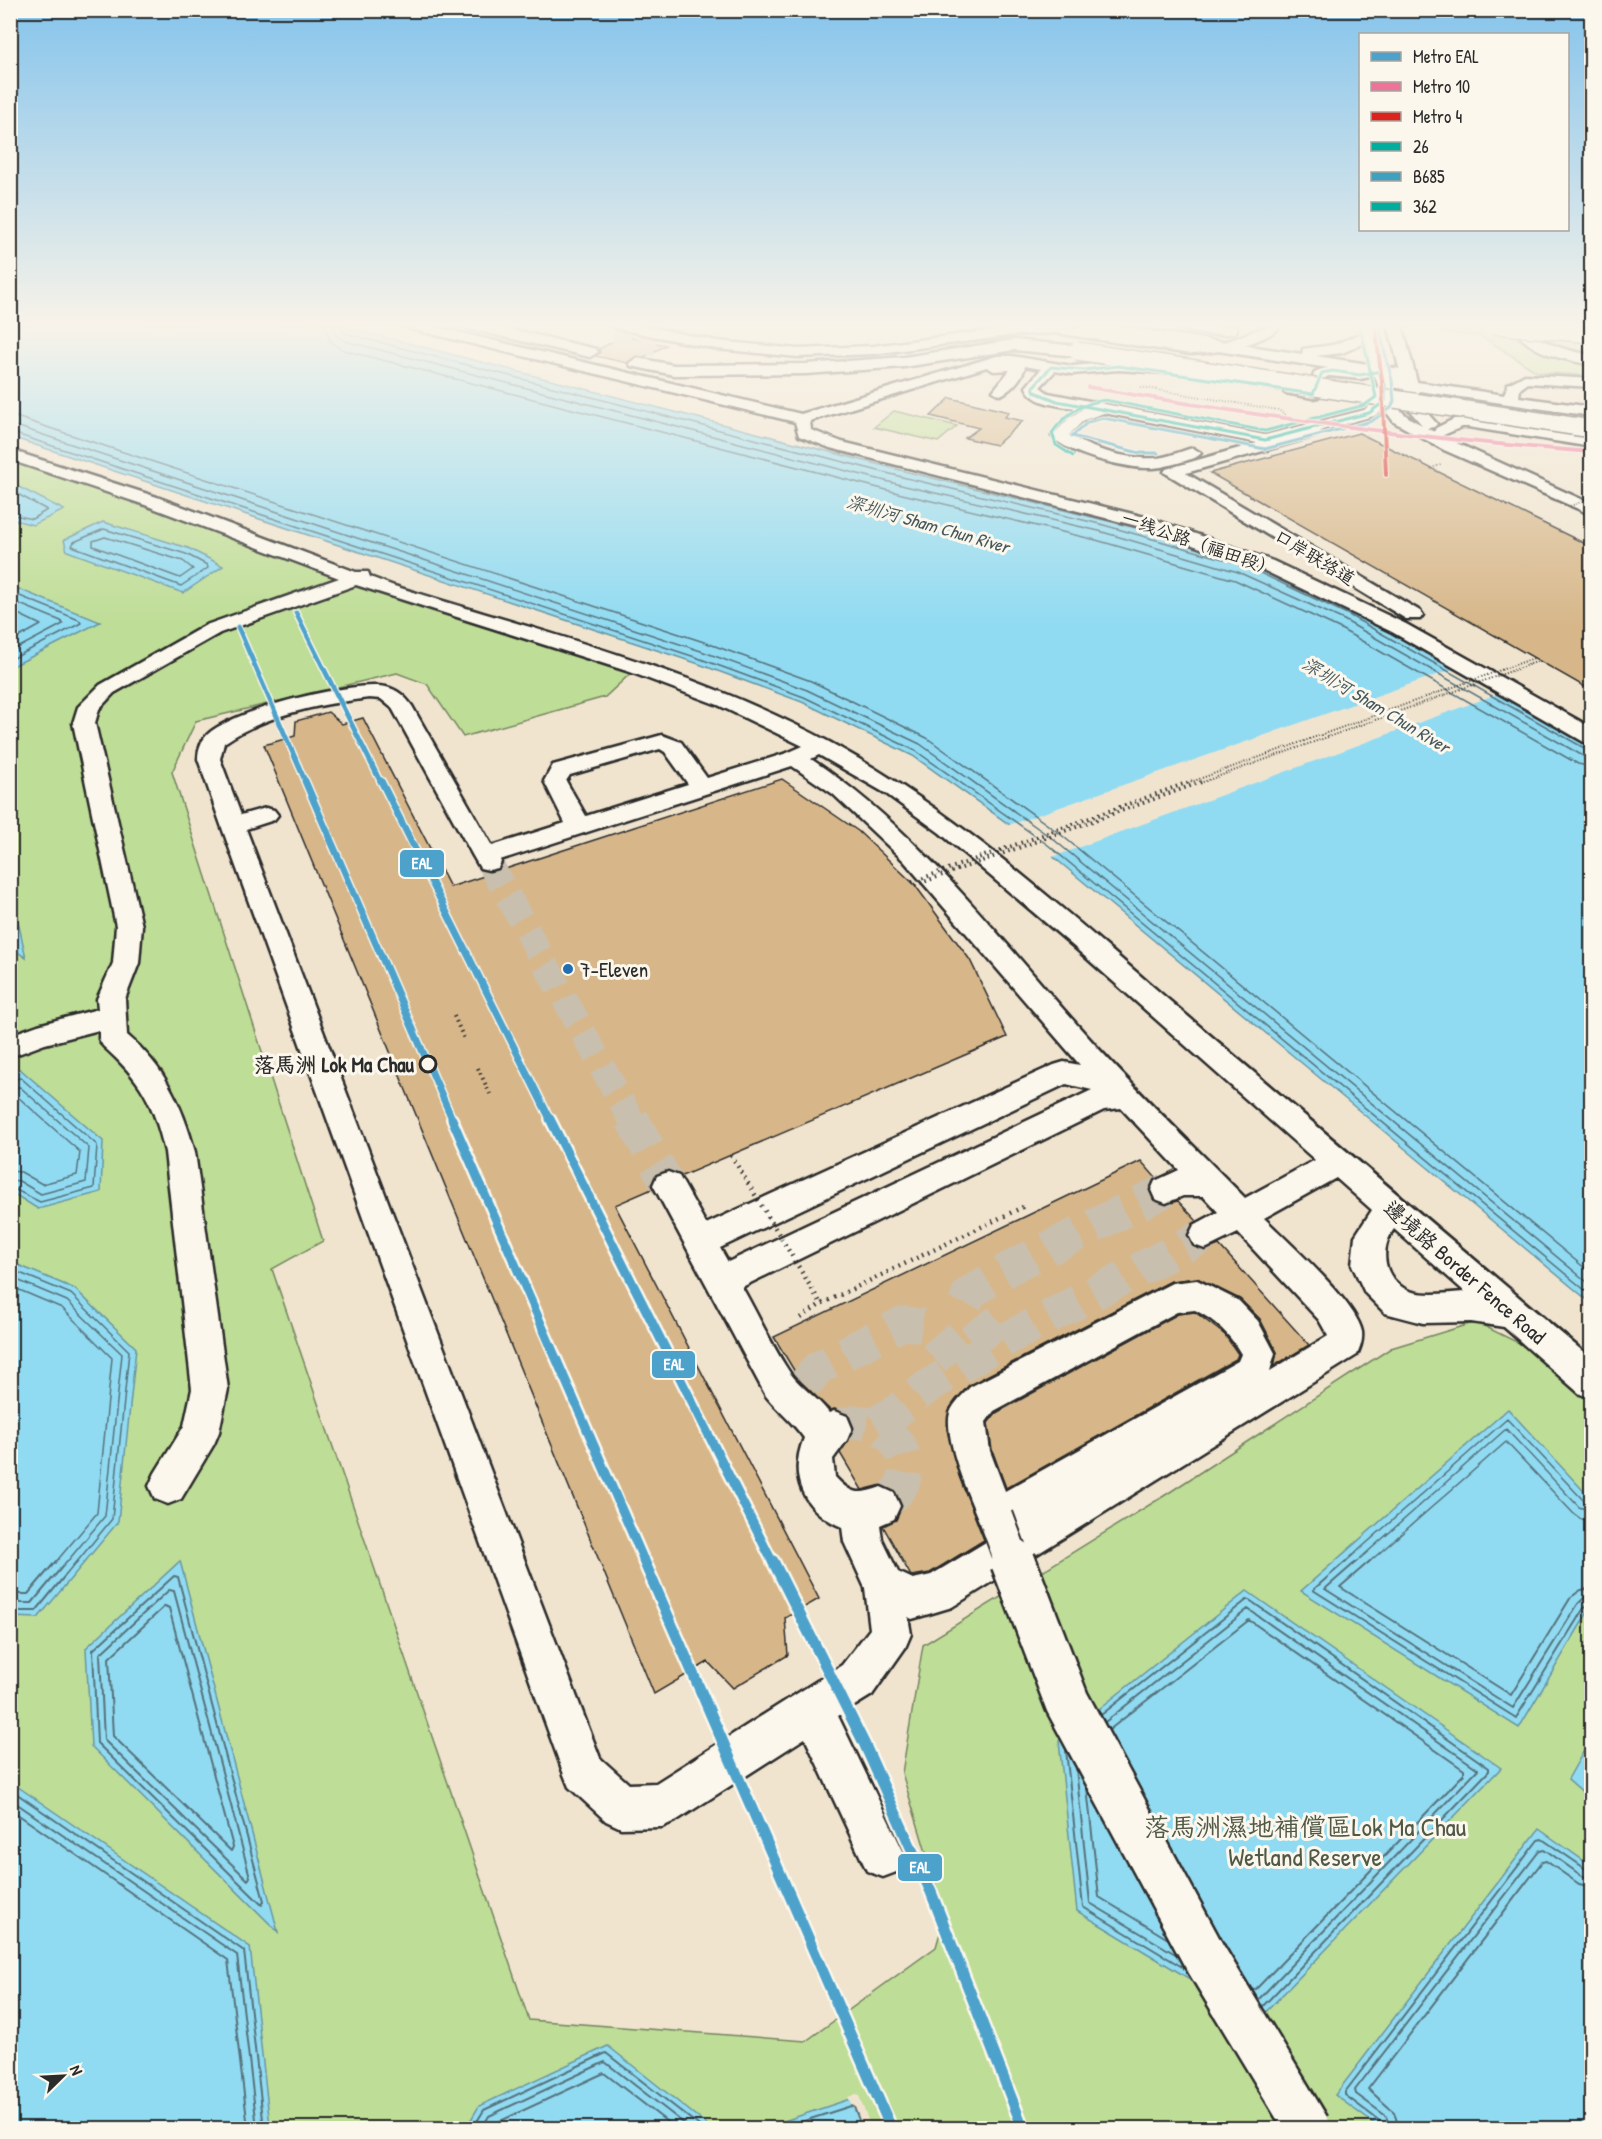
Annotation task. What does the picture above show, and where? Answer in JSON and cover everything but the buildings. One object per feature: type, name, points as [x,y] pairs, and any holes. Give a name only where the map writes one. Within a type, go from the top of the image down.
[{"type":"main road","points":[[1566,425],[1592,429]]},
{"type":"street","name":"一线公路（福田段）","points":[[806,425],[804,433],[813,438],[1147,523],[1267,565],[1399,628],[1592,737]]},
{"type":"street","points":[[1070,425],[1060,436],[1076,447],[1149,463],[1222,446],[1234,438],[1231,433]]},
{"type":"street","points":[[1187,425],[1264,440],[1324,425]]},
{"type":"street","points":[[1409,425],[1426,435],[1592,510]]},
{"type":"street","points":[[1431,425],[1592,499]]},
{"type":"street","points":[[1441,431],[1453,425]]},
{"type":"street","points":[[1485,425],[1592,442]]},
{"type":"street","points":[[1565,425],[1565,437]]},
{"type":"street","name":"口岸联络道","points":[[1316,427],[1313,432],[1307,434],[1172,472],[1552,699],[1592,718]]},
{"type":"street","name":"邊境路 Border Fence Road","points":[[10,455],[151,501],[360,577],[637,668],[725,701],[820,746],[893,788],[948,828],[1592,1382]]},
{"type":"street","points":[[168,1486],[201,1432],[210,1389],[180,1152],[173,1122],[164,1096],[140,1061],[113,1039],[111,999],[126,963],[129,926],[84,723],[89,707],[107,689],[213,629],[360,577]]},
{"type":"street","points":[[668,1185],[778,1384],[798,1392],[806,1411],[829,1432],[816,1448],[813,1462],[814,1476],[821,1490],[831,1501],[844,1508],[870,1509],[863,1542],[884,1586],[891,1634],[857,1680],[662,1805],[621,1806],[584,1772],[233,825],[209,759],[209,750],[217,736],[256,718],[347,694],[382,692],[390,695],[401,706],[487,859],[579,826],[795,758],[820,746]]},
{"type":"street","points":[[579,826],[555,781],[561,770],[662,742],[673,747],[702,787]]},
{"type":"street","points":[[795,758],[841,789],[913,855],[1076,1042],[1330,1309],[1345,1331],[1345,1344],[938,1593],[912,1599],[884,1586]]},
{"type":"street","points":[[233,825],[266,815]]},
{"type":"street","points":[[10,1047],[38,1035],[112,1016]]},
{"type":"street","points":[[700,1242],[1064,1073],[1096,1078],[1126,1096]]},
{"type":"street","points":[[722,1281],[1099,1099],[1126,1096]]},
{"type":"street","points":[[1205,1235],[1339,1162]]},
{"type":"street","points":[[1166,1190],[1179,1183],[1209,1183]]},
{"type":"street","points":[[1391,1208],[1371,1236],[1368,1264],[1377,1282],[1397,1302],[1423,1308],[1471,1307],[1512,1313]]},
{"type":"street","points":[[996,1517],[1252,1372],[1258,1353],[1244,1326],[1227,1308],[1197,1295],[1172,1298],[982,1399],[967,1417],[972,1451],[996,1517],[1066,1702],[1203,1954],[1308,2128]]},
{"type":"street","points":[[813,1708],[884,1855]]},
{"type":"path","points":[[1570,506],[1592,499]]},
{"type":"path","points":[[1534,658],[913,884],[1539,661]]},
{"type":"path","points":[[454,1016],[464,1039]]},
{"type":"path","points":[[478,1068],[490,1094]]},
{"type":"path","points":[[731,1155],[821,1304]]},
{"type":"path","points":[[801,1318],[821,1304],[1027,1205]]},
{"type":"green space","points":[[877,425],[957,426],[938,442],[874,427]]},
{"type":"green space","name":"落馬洲濕地補償區Lok Ma Chau Wetland Reserve","points":[[11,457],[632,672],[605,697],[463,737],[427,684],[397,673],[196,721],[172,772],[323,1241],[272,1269],[529,2020],[806,2041],[936,1947],[945,1915],[902,1773],[923,1645],[1167,1494],[1391,1348],[1476,1322],[1545,1356],[1591,1398],[1591,2128],[11,2128]]},
{"type":"water","name":"深圳河 Sham Chun River","points":[[11,425],[725,425],[1161,534],[1243,559],[1350,608],[1591,745],[1591,1303],[1045,850],[913,756],[802,702],[696,663],[11,437]]},
{"type":"water","points":[[11,483],[64,510],[33,525],[11,519]]},
{"type":"water","points":[[103,522],[188,548],[223,566],[183,593],[67,551],[64,540]]},
{"type":"water","points":[[11,586],[100,622],[11,667]]},
{"type":"water","points":[[11,889],[26,958],[11,947]]},
{"type":"water","points":[[20,1069],[103,1141],[101,1192],[38,1209],[11,1192],[11,1076]]},
{"type":"water","points":[[11,1262],[75,1289],[136,1348],[118,1522],[38,1618],[11,1617]]},
{"type":"water","points":[[1508,1409],[1592,1500],[1591,1607],[1519,1728],[1301,1591]]},
{"type":"water","points":[[180,1561],[278,1932],[91,1746],[86,1648]]},
{"type":"water","points":[[1247,1591],[1501,1768],[1258,2020],[1077,1911],[1059,1741]]},
{"type":"water","points":[[1591,1738],[1591,1799],[1568,1779]]},
{"type":"water","points":[[11,1782],[250,1947],[269,2128],[11,2128]]},
{"type":"water","points":[[1539,1829],[1591,1866],[1591,2128],[1380,2128],[1335,2095]]},
{"type":"water","points":[[608,2046],[711,2128],[466,2128],[479,2106]]},
{"type":"water","points":[[856,2097],[868,2128],[763,2128]]},
{"type":"pier","points":[[1459,667],[1503,692],[1050,858],[1006,826]]},
{"type":"pier","points":[[856,2094],[859,2096],[871,2128],[862,2128],[848,2097]]},
{"type":"tunnel","points":[[489,862],[632,1121]]},
{"type":"tunnel","points":[[632,1119],[668,1185]]},
{"type":"tunnel","points":[[995,1345],[965,1304],[969,1293],[1017,1264],[1166,1190]]},
{"type":"tunnel","points":[[995,1345],[1205,1235]]},
{"type":"tunnel","points":[[805,1384],[818,1368],[903,1323],[929,1327],[962,1365]]},
{"type":"tunnel","points":[[875,1424],[897,1411],[927,1387],[995,1345]]},
{"type":"tunnel","points":[[834,1428],[853,1422],[867,1423],[886,1432],[900,1448],[905,1467],[903,1483],[895,1494],[881,1506]]},
{"type":"metro line","name":"10","points":[[1325,425],[1465,442],[1592,452]]},
{"type":"metro line","name":"4","points":[[1384,425],[1386,475]]},
{"type":"metro line","name":"EAL","points":[[296,613],[864,1743],[931,1892],[1023,2128]]},
{"type":"metro line","name":"EAL","points":[[238,627],[891,2128]]},
{"type":"transit line","name":"362","points":[[1058,425],[1052,433],[1053,442],[1073,456]]},
{"type":"transit line","name":"B685","points":[[1085,425],[1072,436],[1140,453],[1158,453]]},
{"type":"transit line","name":"B685","points":[[1139,425],[1265,449],[1357,425]]},
{"type":"transit line","name":"26","points":[[1184,425],[1265,440],[1323,425]]},
{"type":"transit line","name":"362","points":[[1233,425],[1265,431],[1289,425]]},
{"type":"place","name":"7-Eleven","points":[[568,969]]},
{"type":"place","name":"落馬洲 Lok Ma Chau","points":[[428,1064]]}]
